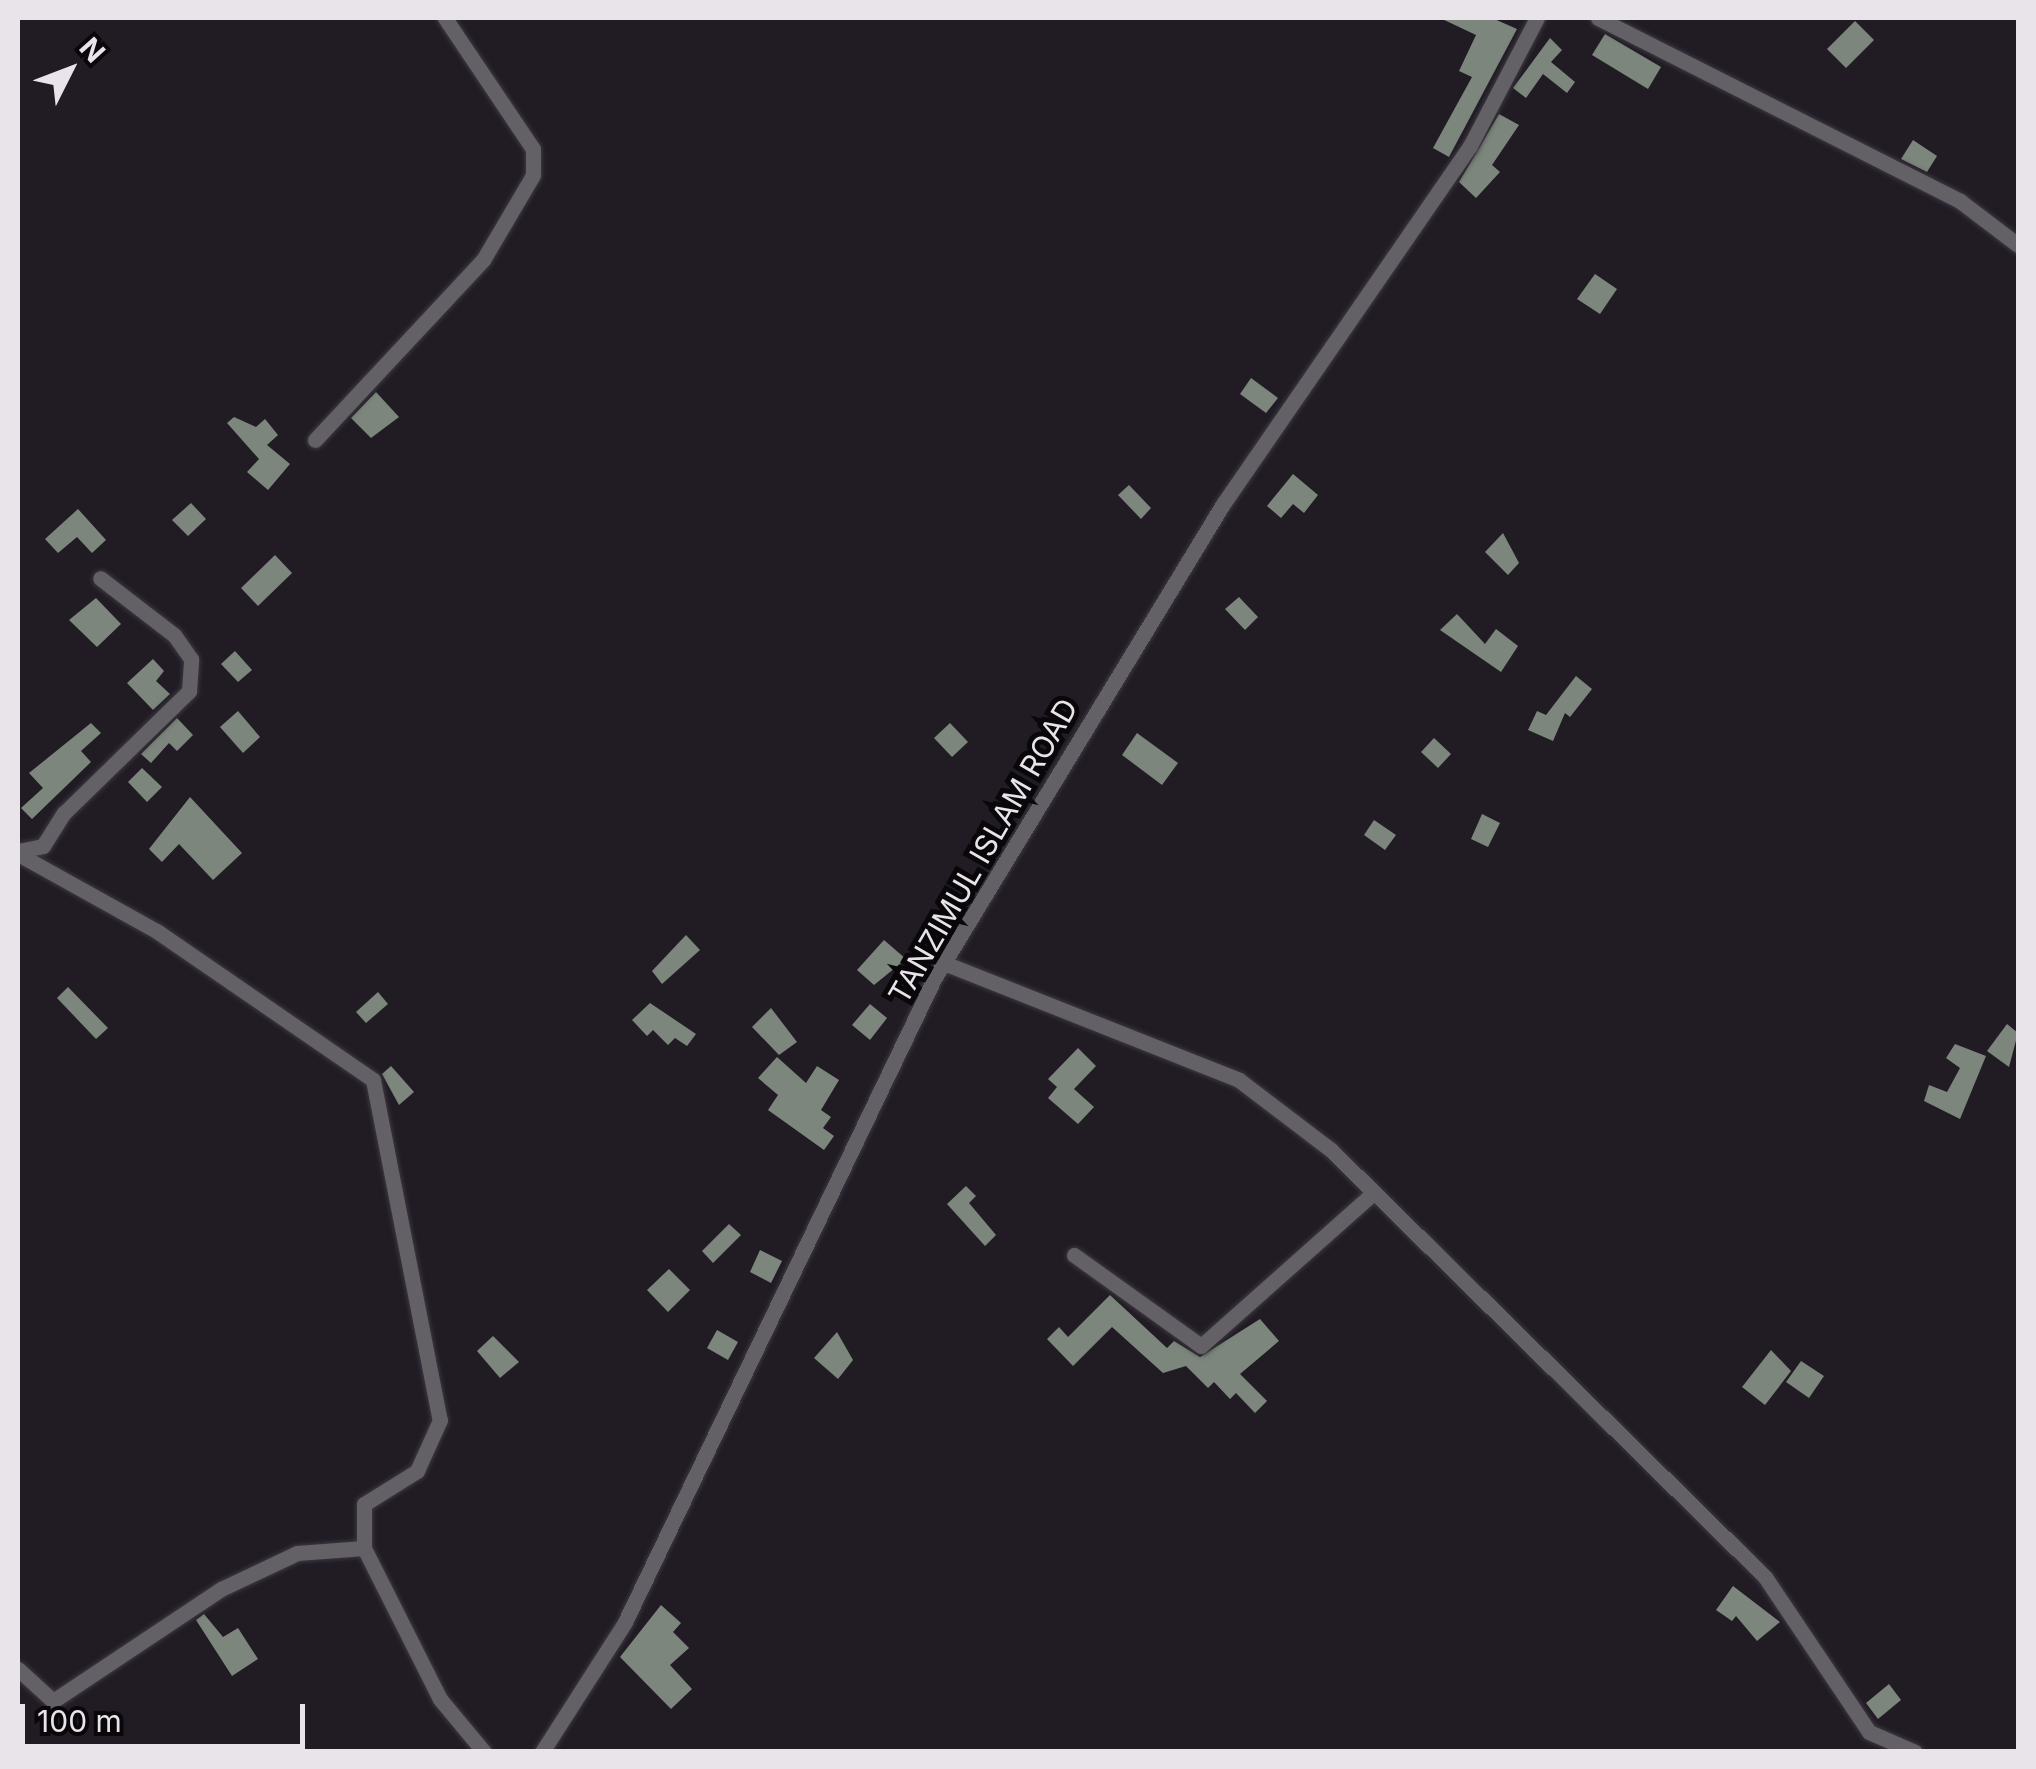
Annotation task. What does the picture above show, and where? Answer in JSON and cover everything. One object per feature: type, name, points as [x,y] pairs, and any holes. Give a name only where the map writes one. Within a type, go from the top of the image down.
[{"type":"street","points":[[315,440],[483,260],[534,175],[532,149],[445,18]]},
{"type":"street","name":"TANZIMUL ISLAM ROAD","points":[[542,1752],[625,1622],[944,962],[1223,504],[1470,146],[1537,18]]},
{"type":"street","points":[[1598,18],[1960,201],[2018,245]]},
{"type":"street","points":[[18,853],[43,846],[64,813],[189,691],[192,659],[174,635],[100,578]]},
{"type":"street","points":[[18,853],[158,932],[373,1080],[440,1420],[416,1471],[364,1504],[364,1548],[440,1698],[484,1752]]},
{"type":"street","points":[[944,962],[1239,1080],[1331,1150],[1370,1196],[1765,1577],[1869,1732],[1915,1752]]},
{"type":"street","points":[[1074,1255],[1201,1346],[1370,1196]]},
{"type":"street","points":[[18,1669],[53,1700],[220,1589],[297,1553],[364,1548]]},
{"type":"building","points":[[1440,18],[1492,18],[1517,29],[1449,157],[1433,148],[1472,77],[1459,71],[1476,35]]},
{"type":"building","points":[[1855,21],[1874,40],[1846,68],[1827,49]]},
{"type":"building","points":[[1605,34],[1661,67],[1648,89],[1592,55]]},
{"type":"building","points":[[1550,38],[1562,50],[1551,62],[1575,82],[1567,93],[1543,74],[1526,98],[1513,88]]},
{"type":"building","points":[[1499,114],[1519,125],[1492,165],[1500,172],[1476,198],[1459,182]]},
{"type":"building","points":[[1913,140],[1937,156],[1927,172],[1901,159]]},
{"type":"building","points":[[1595,274],[1617,289],[1600,314],[1577,299]]},
{"type":"building","points":[[1251,378],[1278,398],[1266,413],[1240,394]]},
{"type":"building","points":[[376,392],[399,417],[371,438],[351,418]]},
{"type":"building","points":[[234,417],[256,427],[265,419],[278,435],[267,445],[290,464],[268,490],[247,472],[259,459],[227,423]]},
{"type":"building","points":[[1293,474],[1318,495],[1304,513],[1293,504],[1281,518],[1267,506]]},
{"type":"building","points":[[1129,485],[1151,508],[1141,519],[1118,495]]},
{"type":"building","points":[[191,503],[206,519],[188,536],[172,520]]},
{"type":"building","points":[[78,509],[106,540],[92,553],[77,537],[58,553],[45,539]]},
{"type":"building","points":[[1503,533],[1519,563],[1508,575],[1485,552]]},
{"type":"building","points":[[275,555],[292,573],[258,606],[241,588]]},
{"type":"building","points":[[1239,597],[1258,617],[1245,630],[1225,609]]},
{"type":"building","points":[[96,598],[121,624],[97,647],[69,620]]},
{"type":"building","points":[[1457,614],[1485,644],[1496,629],[1518,646],[1501,672],[1440,630]]},
{"type":"building","points":[[235,651],[252,670],[238,682],[221,664]]},
{"type":"building","points":[[153,659],[164,671],[156,681],[170,694],[153,710],[127,683]]},
{"type":"building","points":[[1576,676],[1592,689],[1570,717],[1565,713],[1553,741],[1528,730],[1537,711],[1546,715]]},
{"type":"building","points":[[238,711],[260,737],[243,753],[220,727]]},
{"type":"building","points":[[177,718],[193,735],[177,751],[169,743],[151,763],[141,754]]},
{"type":"building","points":[[91,723],[101,733],[81,751],[91,762],[32,819],[21,808],[43,788],[29,773]]},
{"type":"building","points":[[950,723],[968,742],[952,757],[934,738]]},
{"type":"building","points":[[1137,733],[1178,763],[1162,785],[1122,755]]},
{"type":"building","points":[[1434,738],[1451,754],[1438,768],[1421,752]]},
{"type":"building","points":[[142,768],[162,787],[147,802],[128,782]]},
{"type":"building","points":[[190,797],[242,853],[213,880],[179,844],[162,862],[149,849]]},
{"type":"building","points":[[1482,814],[1500,823],[1488,847],[1471,839]]},
{"type":"building","points":[[1374,820],[1396,835],[1385,850],[1364,835]]},
{"type":"building","points":[[686,935],[700,950],[662,984],[652,971]]},
{"type":"building","points":[[884,940],[906,959],[874,985],[857,970]]},
{"type":"building","points":[[68,987],[108,1028],[96,1039],[57,998]]},
{"type":"building","points":[[378,992],[388,1004],[366,1023],[356,1012]]},
{"type":"building","points":[[650,1003],[696,1034],[687,1046],[675,1038],[668,1045],[653,1030],[647,1036],[632,1020]]},
{"type":"building","points":[[870,1004],[887,1018],[870,1040],[852,1025]]},
{"type":"building","points":[[771,1008],[797,1042],[779,1055],[752,1027]]},
{"type":"building","points":[[2007,1024],[2018,1033],[2009,1067],[1987,1051]]},
{"type":"building","points":[[1955,1044],[1986,1056],[1960,1119],[1924,1101],[1929,1085],[1947,1092],[1960,1068],[1946,1058]]},
{"type":"building","points":[[1078,1048],[1096,1066],[1074,1089],[1094,1107],[1078,1124],[1048,1098],[1057,1087],[1048,1079]]},
{"type":"building","points":[[777,1057],[806,1083],[817,1066],[839,1080],[821,1110],[831,1117],[823,1128],[834,1136],[824,1150],[768,1110],[778,1095],[758,1078]]},
{"type":"building","points":[[391,1066],[414,1092],[399,1105],[382,1074]]},
{"type":"building","points":[[966,1186],[976,1196],[969,1203],[996,1235],[985,1246],[947,1204]]},
{"type":"building","points":[[729,1224],[741,1235],[713,1263],[702,1251]]},
{"type":"building","points":[[760,1250],[782,1261],[771,1283],[750,1272]]},
{"type":"building","points":[[669,1269],[690,1290],[668,1312],[647,1290]]},
{"type":"building","points":[[1110,1295],[1167,1348],[1174,1341],[1200,1357],[1260,1319],[1279,1341],[1240,1374],[1267,1401],[1255,1413],[1236,1393],[1230,1399],[1214,1382],[1208,1388],[1186,1366],[1163,1373],[1112,1327],[1073,1366],[1047,1339],[1059,1327],[1068,1337]]},
{"type":"building","points":[[717,1330],[738,1342],[728,1360],[707,1348]]},
{"type":"building","points":[[837,1332],[853,1360],[838,1379],[814,1358]]},
{"type":"building","points":[[493,1336],[519,1362],[500,1378],[477,1351]]},
{"type":"building","points":[[1771,1350],[1791,1371],[1765,1405],[1742,1387]]},
{"type":"building","points":[[1801,1361],[1824,1376],[1809,1398],[1786,1382]]},
{"type":"building","points":[[1733,1586],[1780,1622],[1757,1641],[1736,1616],[1732,1621],[1716,1610]]},
{"type":"building","points":[[661,1605],[681,1623],[673,1632],[689,1648],[670,1665],[692,1689],[671,1709],[620,1657]]},
{"type":"building","points":[[204,1614],[223,1637],[238,1628],[258,1659],[232,1676],[196,1620]]},
{"type":"building","points":[[1889,1684],[1901,1700],[1878,1719],[1866,1703]]}]
